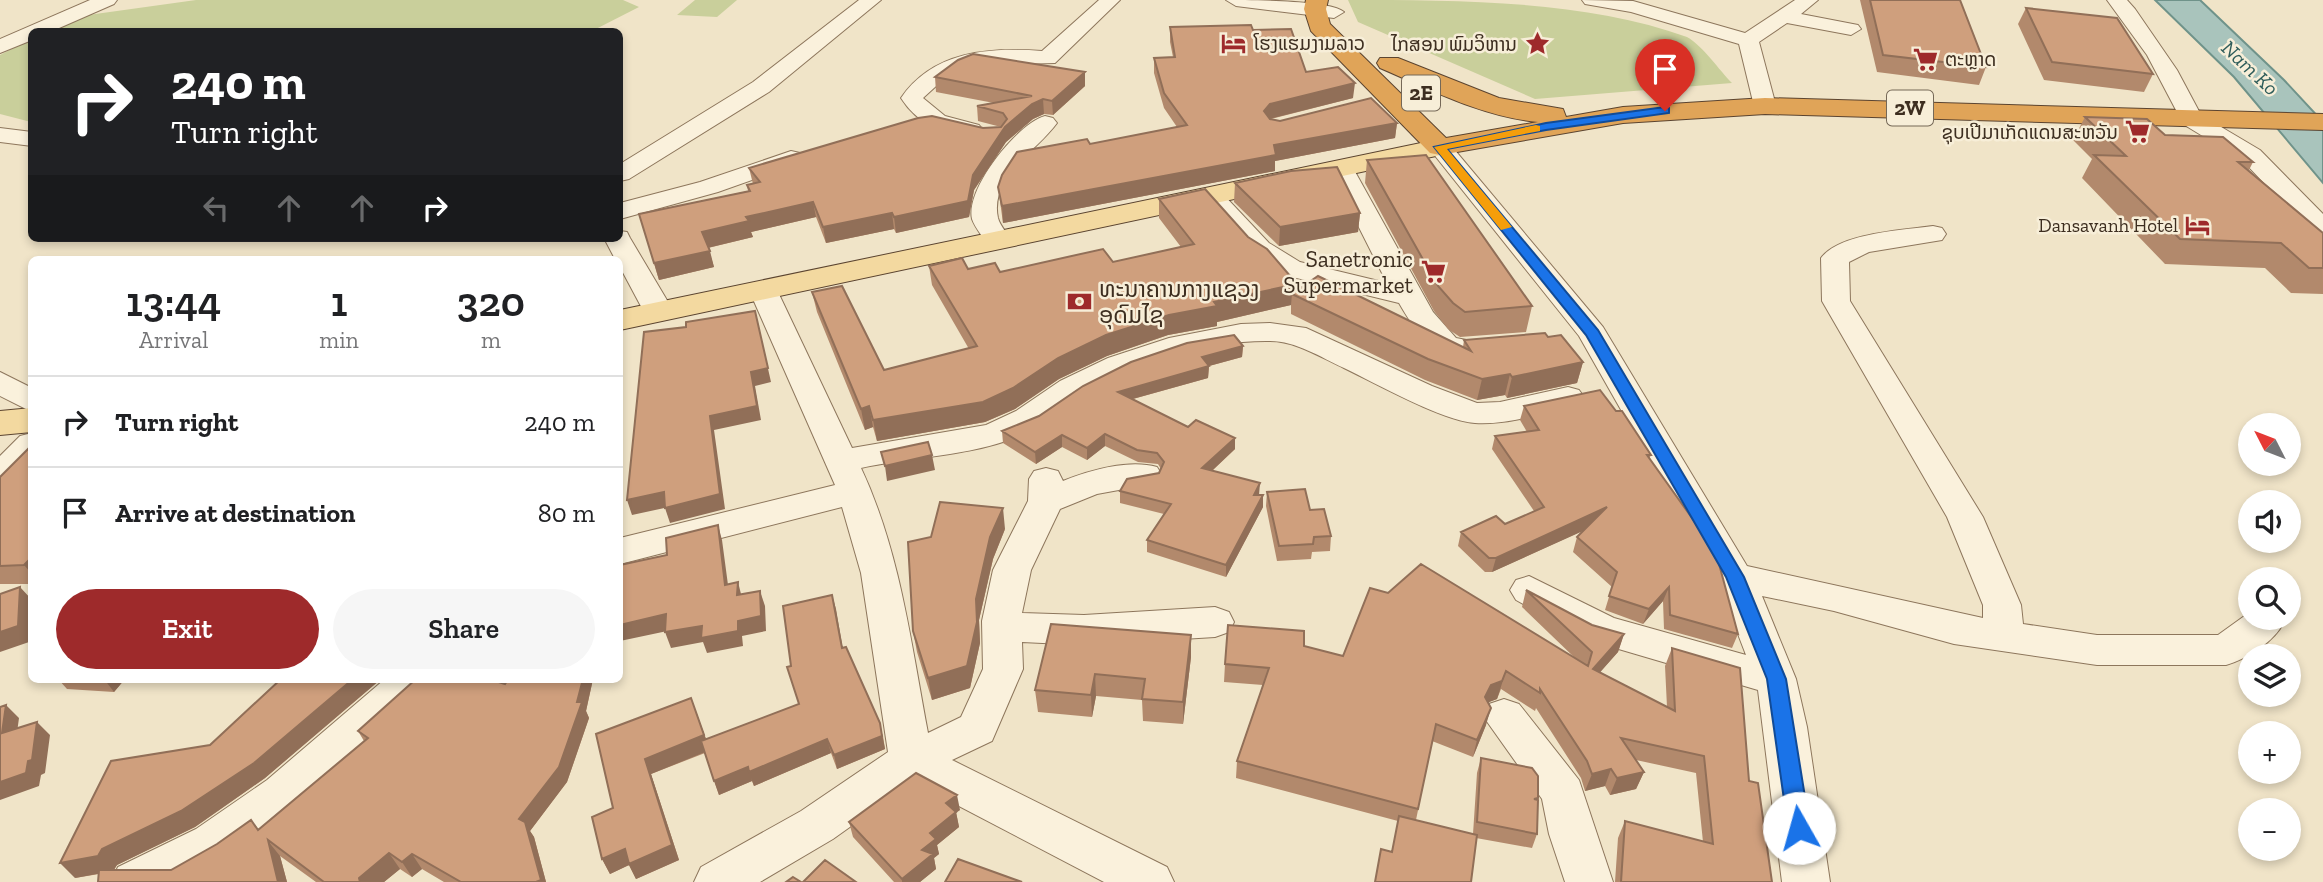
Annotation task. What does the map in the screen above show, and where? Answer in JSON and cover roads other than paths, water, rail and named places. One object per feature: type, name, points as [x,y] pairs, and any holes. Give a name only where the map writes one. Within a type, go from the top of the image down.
[{"type":"highway","name":"2E","points":[[1325,5],[1345,28],[1389,62],[1452,132]]},
{"type":"highway","name":"2E","points":[[1325,5],[1319,26],[1378,100],[1452,132]]},
{"type":"highway","points":[[1389,62],[1501,107],[1550,115],[1623,115]]},
{"type":"highway","name":"2W","points":[[1452,132],[1623,115],[1765,106],[2191,116],[2323,122]]},
{"type":"main road","points":[[623,319],[1341,168],[1452,132]]},
{"type":"main road","points":[[0,423],[28,420]]},
{"type":"street","points":[[41,28],[107,0]]},
{"type":"street","points":[[623,172],[761,87],[871,0]]},
{"type":"street","points":[[995,134],[936,121],[918,108],[912,98],[924,80],[948,65],[1009,54],[1047,58],[1110,0]]},
{"type":"street","points":[[1236,0],[1325,5]]},
{"type":"street","points":[[1592,0],[1633,7],[1748,40],[1808,0]]},
{"type":"street","points":[[2117,0],[2135,21],[2178,88],[2191,116],[2250,155],[2323,229]]},
{"type":"street","points":[[1841,54],[1860,6]]},
{"type":"street","points":[[1785,17],[1852,29]]},
{"type":"street","points":[[0,47],[28,34]]},
{"type":"street","points":[[1748,40],[1765,106]]},
{"type":"street","points":[[909,128],[936,121]]},
{"type":"street","points":[[999,241],[985,218],[986,201],[1002,166],[1045,123]]},
{"type":"street","points":[[1452,132],[1579,335],[1622,386],[1735,577],[1776,679],[1786,727],[1806,882]]},
{"type":"street","points":[[0,135],[28,138]]},
{"type":"street","points":[[623,210],[709,187],[817,151]]},
{"type":"street","points":[[1341,168],[1408,297],[1444,344],[1458,349],[1501,345]]},
{"type":"street","points":[[1211,196],[1259,249],[1290,268],[1408,297]]},
{"type":"street","points":[[1933,234],[1862,245],[1835,258],[1836,302],[1965,517],[2002,606],[2004,636]]},
{"type":"street","points":[[619,242],[659,312]]},
{"type":"street","points":[[763,290],[848,477],[880,573],[911,760]]},
{"type":"street","points":[[623,550],[848,477],[888,450],[998,432],[1021,422],[1072,387],[1122,363],[1211,337],[1281,332],[1295,334],[1421,394],[1474,413],[1500,412],[1622,386]]},
{"type":"street","points":[[0,382],[28,400]]},
{"type":"street","points":[[0,476],[28,448]]},
{"type":"street","points":[[718,882],[817,825],[911,760],[977,729],[1003,669],[1001,621],[1012,570],[1046,490],[1145,475]]},
{"type":"street","points":[[1735,577],[1834,597],[1954,629],[2097,650],[2226,650],[2254,630]]},
{"type":"street","points":[[1529,590],[1602,630],[1776,679]]},
{"type":"street","points":[[1001,621],[1027,629],[1084,630],[1215,622]]},
{"type":"street","points":[[135,882],[173,867],[231,834],[267,808],[408,683]]},
{"type":"street","points":[[1504,716],[1563,793],[1572,834],[1589,882]]},
{"type":"street","points":[[911,760],[1150,882]]},
{"type":"water","name":"Nam Ko","points":[[2155,0],[2200,0],[2284,80],[2323,122],[2323,183],[2234,77]]},
{"type":"place","name":"ໂຮງແຮມງາມລາວ","points":[[1234,43]]},
{"type":"place","name":"ໄກສອນ ພົມວິຫານ","points":[[1537,44]]},
{"type":"place","name":"ຕະຫຼາດ","points":[[1925,59]]},
{"type":"place","name":"ຊຸບເປີມາເກັດແດນສະຫວັນ","points":[[2138,132]]},
{"type":"place","name":"Dansavanh Hotel","points":[[2198,225]]},
{"type":"place","name":"Sanetronic Supermarket","points":[[1433,272]]},
{"type":"place","name":"ທະນາຄານກາງແຊວງ ອຸດົມໄຊ","points":[[1079,302]]}]
